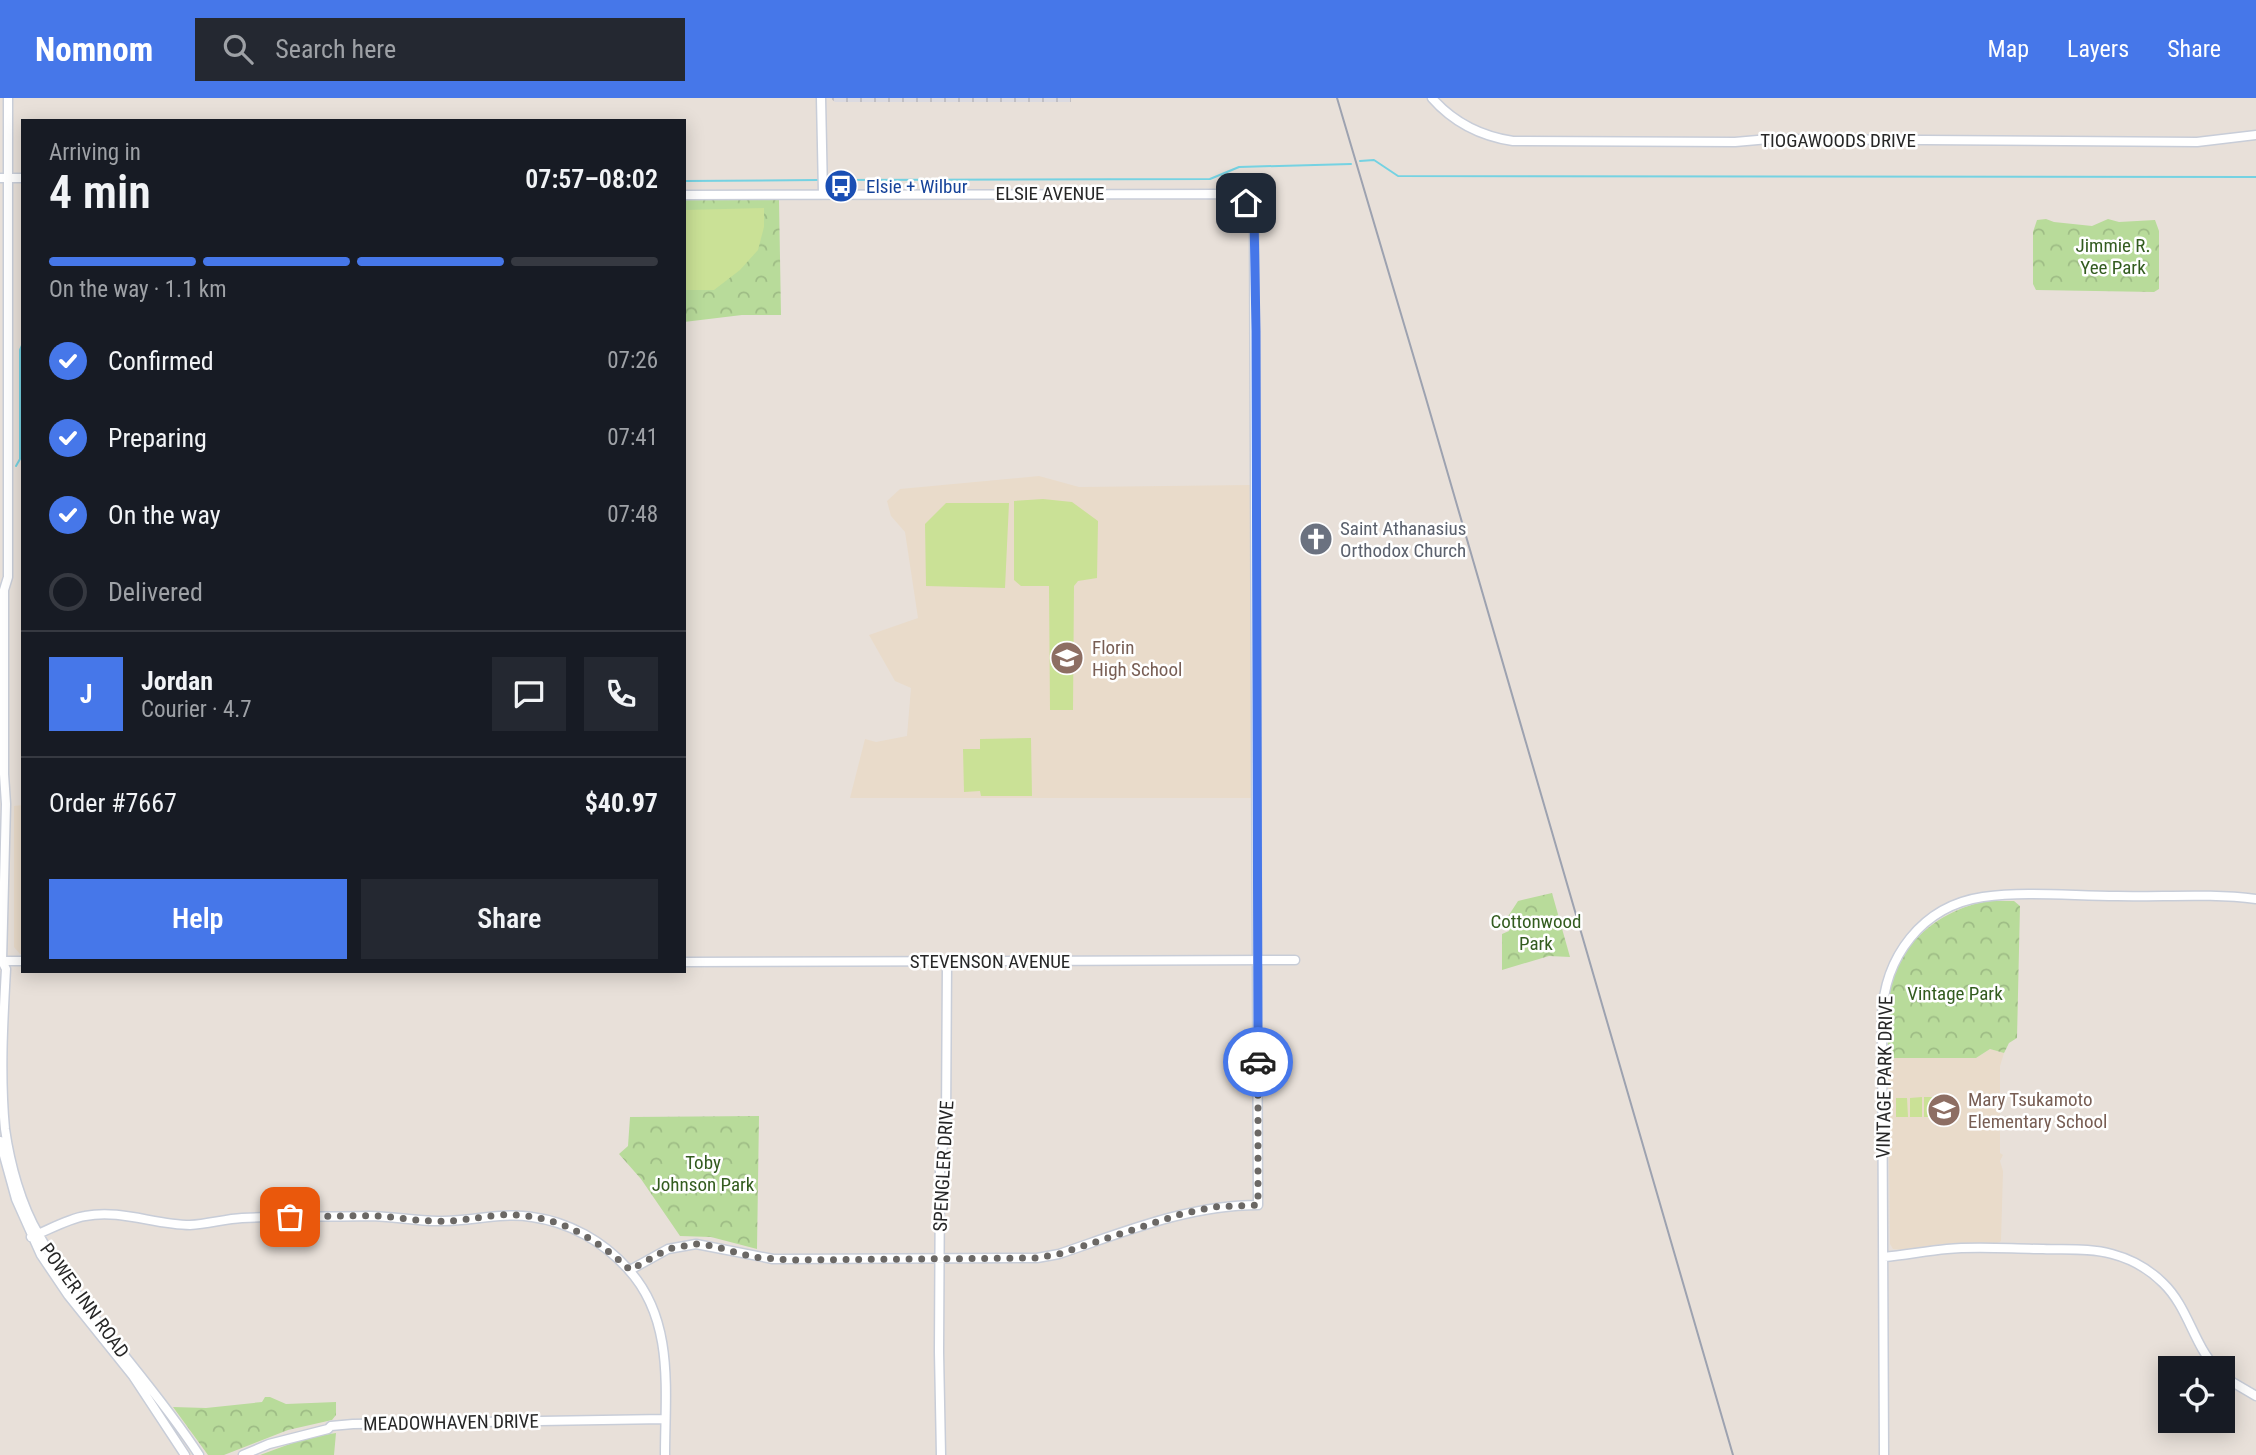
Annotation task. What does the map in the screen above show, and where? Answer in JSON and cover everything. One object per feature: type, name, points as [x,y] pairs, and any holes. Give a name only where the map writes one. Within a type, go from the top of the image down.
[{"type":"street","name":"POWER INN ROAD","points":[[8,98],[4,178],[8,578],[4,590],[6,804],[1,963],[6,969],[2,1041],[5,1131],[35,1236],[199,1455]]},
{"type":"street","points":[[821,98],[823,194]]},
{"type":"street","name":"TIOGAWOODS DRIVE","points":[[1432,98],[1451,117],[1472,130],[1513,141],[1735,142],[1782,139],[2184,142],[2237,139],[2256,135]]},
{"type":"street","name":"ELSIE AVENUE","points":[[686,195],[1230,194],[1246,203],[1254,215],[1257,961]]},
{"type":"street","name":"POWER INN ROAD","points":[[0,580],[4,590]]},
{"type":"street","name":"VINTAGE PARK DRIVE","points":[[1884,1455],[1882,1004],[1893,963],[1905,944],[1922,925],[1942,910],[1994,896],[2256,899]]},
{"type":"street","name":"STEVENSON AVENUE","points":[[686,962],[1295,960]]},
{"type":"street","points":[[1,963],[21,961]]},
{"type":"street","name":"SPENGLER DRIVE","points":[[941,1455],[940,1160],[946,1124],[947,961]]},
{"type":"street","points":[[630,1270],[668,1249],[696,1244],[774,1259],[1037,1258],[1059,1254],[1197,1210],[1258,1205],[1257,961]]},
{"type":"street","name":"POWER INN ROAD","points":[[0,1141],[10,1181],[63,1289],[133,1376],[185,1455]]},
{"type":"street","points":[[35,1236],[84,1216],[101,1214],[188,1225],[243,1218],[378,1216],[434,1222],[519,1215],[552,1221],[577,1230],[608,1250],[630,1270],[651,1305],[659,1322],[666,1368],[665,1455]]},
{"type":"street","points":[[1884,1257],[1947,1249],[2089,1250],[2113,1254],[2147,1270],[2169,1290],[2185,1313],[2207,1356]]},
{"type":"street","points":[[2235,1384],[2256,1396]]},
{"type":"street","name":"MEADOWHAVEN DRIVE","points":[[243,1455],[331,1426],[353,1424],[665,1419]]},
{"type":"shaded area","points":[[830,98],[1071,98],[1071,102],[835,102]]},
{"type":"shaded area","name":"Florin High School","points":[[1039,476],[1079,487],[1252,485],[1252,798],[850,798],[865,739],[876,742],[907,736],[911,688],[895,681],[869,635],[918,618],[905,532],[891,516],[887,501],[900,489]]},
{"type":"shaded area","points":[[21,805],[21,954],[14,947],[14,806]]},
{"type":"shaded area","name":"Mary Tsukamoto Elementary School","points":[[1990,1049],[2004,1053],[2000,1066],[2000,1153],[2003,1155],[2000,1161],[2003,1171],[2001,1241],[1996,1244],[1941,1244],[1904,1250],[1893,1249],[1890,1244],[1888,1058],[1976,1058]]},
{"type":"green space","points":[[779,199],[781,315],[742,315],[686,322],[686,200]]},
{"type":"green space","points":[[764,208],[764,227],[758,250],[740,270],[714,290],[686,290],[686,210]]},
{"type":"green space","name":"Jimmie R. Yee Park","points":[[2108,219],[2119,222],[2155,220],[2159,231],[2159,289],[2154,292],[2036,290],[2033,284],[2033,232],[2037,220],[2092,226]]},
{"type":"green space","points":[[1043,499],[1072,502],[1098,521],[1097,578],[1078,581],[1074,586],[1073,710],[1050,710],[1049,586],[1021,586],[1014,580],[1014,501]]},
{"type":"green space","points":[[946,503],[1009,503],[1005,588],[926,586],[925,524]]},
{"type":"green space","points":[[1031,738],[1032,796],[981,796],[980,791],[964,792],[963,749],[980,749],[980,739]]},
{"type":"green space","name":"Cottonwood Park","points":[[1552,893],[1570,957],[1549,956],[1502,970],[1502,934],[1509,931],[1511,925],[1507,918],[1518,901]]},
{"type":"green space","name":"Vintage Park","points":[[1988,901],[2014,901],[2020,906],[2017,1038],[2009,1043],[2004,1053],[1990,1049],[1976,1058],[1888,1058],[1888,1003],[1891,983],[1908,949],[1920,935],[1951,913]]},
{"type":"green space","points":[[1922,1097],[1922,1117],[1910,1117],[1910,1098]]},
{"type":"green space","points":[[1924,1097],[1936,1097],[1936,1117],[1924,1117]]},
{"type":"green space","points":[[1896,1098],[1907,1098],[1908,1117],[1896,1117]]},
{"type":"green space","name":"Toby Johnson Park","points":[[759,1116],[757,1249],[711,1237],[680,1236],[641,1179],[619,1154],[628,1146],[630,1117]]},
{"type":"green space","points":[[265,1397],[286,1404],[336,1402],[336,1415],[332,1420],[288,1430],[224,1455],[208,1455],[173,1407],[206,1408],[262,1402]]},
{"type":"green space","points":[[336,1433],[334,1455],[260,1455],[306,1438]]},
{"type":"waterway","points":[[1360,161],[1374,160],[1398,176],[2256,177]]},
{"type":"waterway","points":[[831,180],[1210,179],[1239,167],[1351,164]]},
{"type":"waterway","points":[[686,181],[818,180]]},
{"type":"waterway","points":[[16,466],[20,459],[21,348]]},
{"type":"railway","points":[[1337,98],[1733,1455]]},
{"type":"way so far","points":[[290,1217],[378,1216],[434,1222],[498,1215],[532,1217],[560,1223],[584,1234],[608,1250],[630,1270],[668,1249],[696,1244],[753,1257],[790,1260],[1037,1258],[1059,1254],[1197,1210],[1229,1205],[1258,1205],[1258,1062]]},
{"type":"place","name":"Elsie + Wilbur","points":[[841,186]]},
{"type":"place","name":"Saint Athanasius Orthodox Church","points":[[1316,539]]},
{"type":"place","name":"Florin High School","points":[[1067,658]]},
{"type":"place","name":"Mary Tsukamoto Elementary School","points":[[1944,1110]]},
{"type":"route","points":[[1246,203],[1254,215],[1256,331],[1258,1062]]}]
